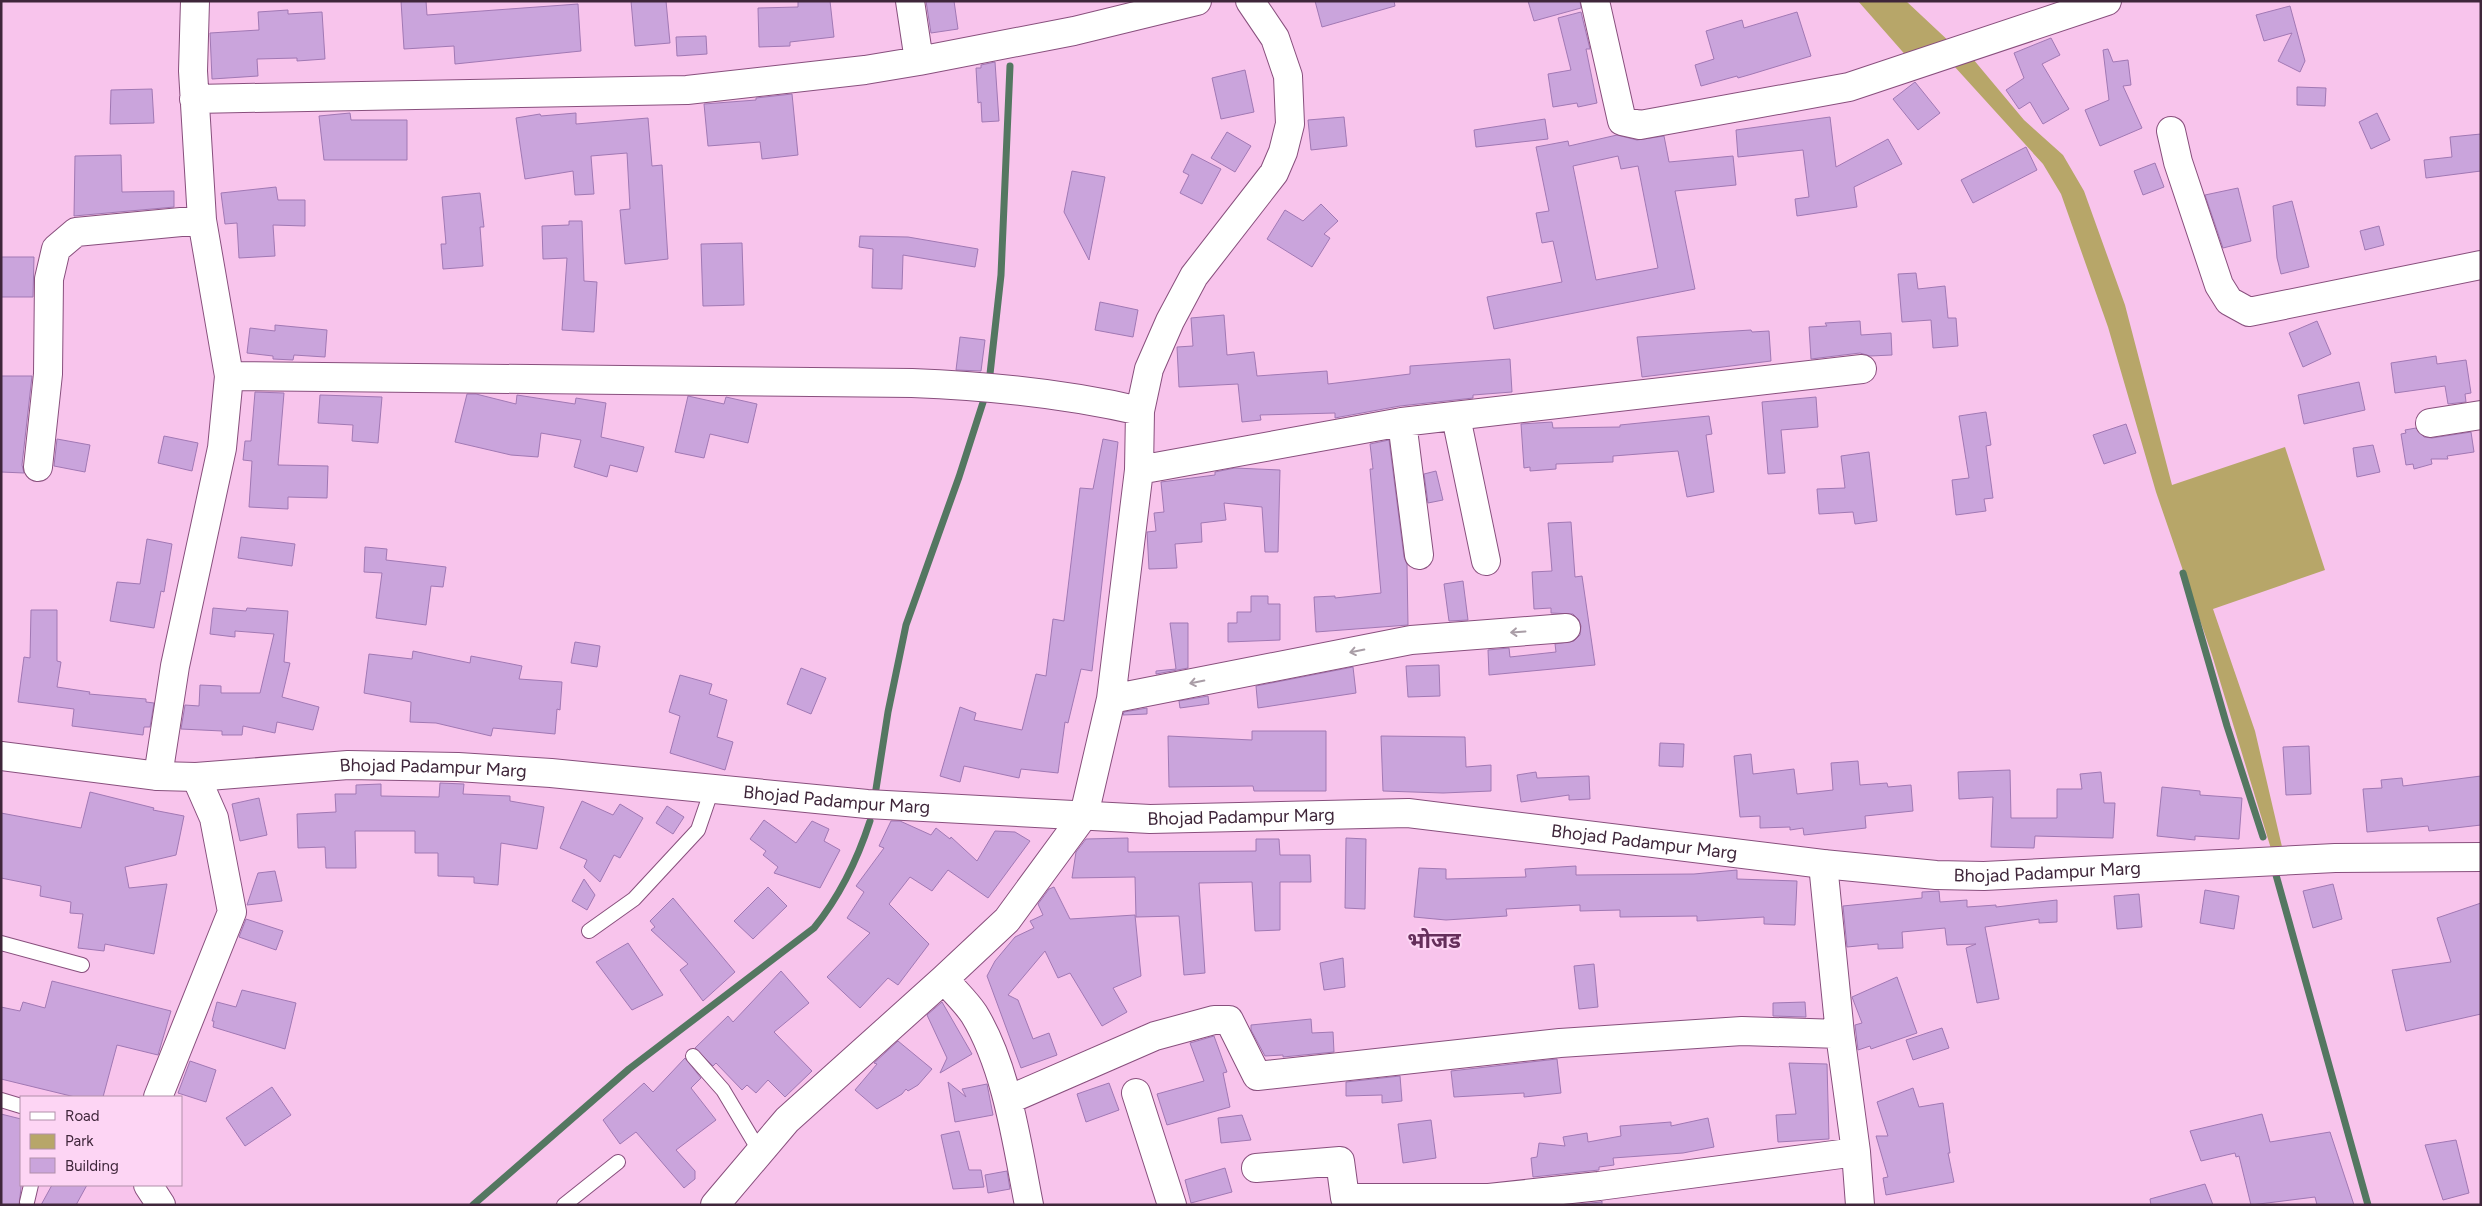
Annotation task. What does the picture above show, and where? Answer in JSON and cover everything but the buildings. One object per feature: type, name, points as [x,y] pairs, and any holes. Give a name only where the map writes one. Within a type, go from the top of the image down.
[{"type":"street","points":[[158,776],[175,666],[222,448],[229,376],[202,220],[194,98],[195,1]]},
{"type":"street","points":[[910,1],[919,62]]},
{"type":"street","points":[[194,98],[686,90],[919,62],[1074,31],[1197,1]]},
{"type":"street","points":[[716,1205],[787,1120],[944,980],[1007,920],[1084,815],[1111,699],[1139,470],[1140,411],[1149,369],[1170,321],[1190,284],[1274,172],[1284,152],[1290,124],[1288,76],[1274,38],[1250,1]]},
{"type":"street","points":[[1595,1],[1622,121],[1640,125],[1849,87],[2107,1]]},
{"type":"street","points":[[2171,131],[2178,162],[2219,285],[2229,301],[2249,312],[2481,265]]},
{"type":"street","points":[[38,467],[48,374],[49,279],[56,249],[76,232],[202,220]]},
{"type":"street","points":[[1139,470],[1402,422],[1862,369]]},
{"type":"street","points":[[229,376],[912,383],[998,387],[1090,399],[1140,411]]},
{"type":"street","points":[[2430,423],[2481,415]]},
{"type":"street","points":[[1456,417],[1486,561]]},
{"type":"street","points":[[1402,422],[1419,555]]},
{"type":"street","points":[[1111,699],[1411,640],[1566,628]]},
{"type":"street","name":"Bhojad Padampur Marg","points":[[1,756],[158,776],[196,777],[348,765],[458,767],[551,773],[867,804],[1150,819],[1408,814],[1823,864],[1936,875],[1984,876],[2317,859],[2481,858]]},
{"type":"street","points":[[158,1096],[232,912],[214,818],[196,777]]},
{"type":"street","points":[[1823,864],[1840,1034],[1856,1152],[1860,1205]]},
{"type":"street","points":[[944,980],[974,1013],[985,1036],[1008,1100],[1029,1205]]},
{"type":"street","points":[[1008,1100],[1156,1036],[1214,1020],[1229,1020],[1257,1076],[1570,1042],[1742,1030],[1840,1034]]},
{"type":"street","points":[[1136,1093],[1172,1205]]},
{"type":"street","points":[[1256,1168],[1340,1161],[1345,1198],[1489,1198],[1599,1186],[1856,1152]]},
{"type":"street","points":[[149,1186],[161,1205]]},
{"type":"lane","points":[[589,931],[634,898],[698,830],[712,788]]},
{"type":"lane","points":[[1,943],[82,966]]},
{"type":"lane","points":[[693,1056],[722,1090],[760,1152]]},
{"type":"lane","points":[[1,1100],[20,1106]]},
{"type":"lane","points":[[564,1205],[618,1162]]},
{"type":"lane","points":[[27,1202],[31,1186]]},
{"type":"green space","points":[[1858,1],[1906,1],[1953,45],[1909,59]]},
{"type":"green space","points":[[1973,59],[2024,120],[2063,155],[2084,191],[2125,305],[2172,485],[2285,447],[2325,570],[2213,609],[2255,731],[2283,851],[2272,852],[2212,655],[2156,492],[2108,327],[2061,194],[2043,164],[1954,66]]},
{"type":"waterway","points":[[989,383],[1001,275],[1010,66]]},
{"type":"waterway","points":[[876,789],[888,712],[906,625],[959,477],[986,393]]},
{"type":"waterway","points":[[2183,573],[2227,726],[2263,837]]},
{"type":"waterway","points":[[473,1205],[629,1069],[814,928],[840,891],[870,821]]},
{"type":"waterway","points":[[2276,875],[2368,1205]]},
{"type":"district","name":"भोजड","points":[[1434,940]]}]
